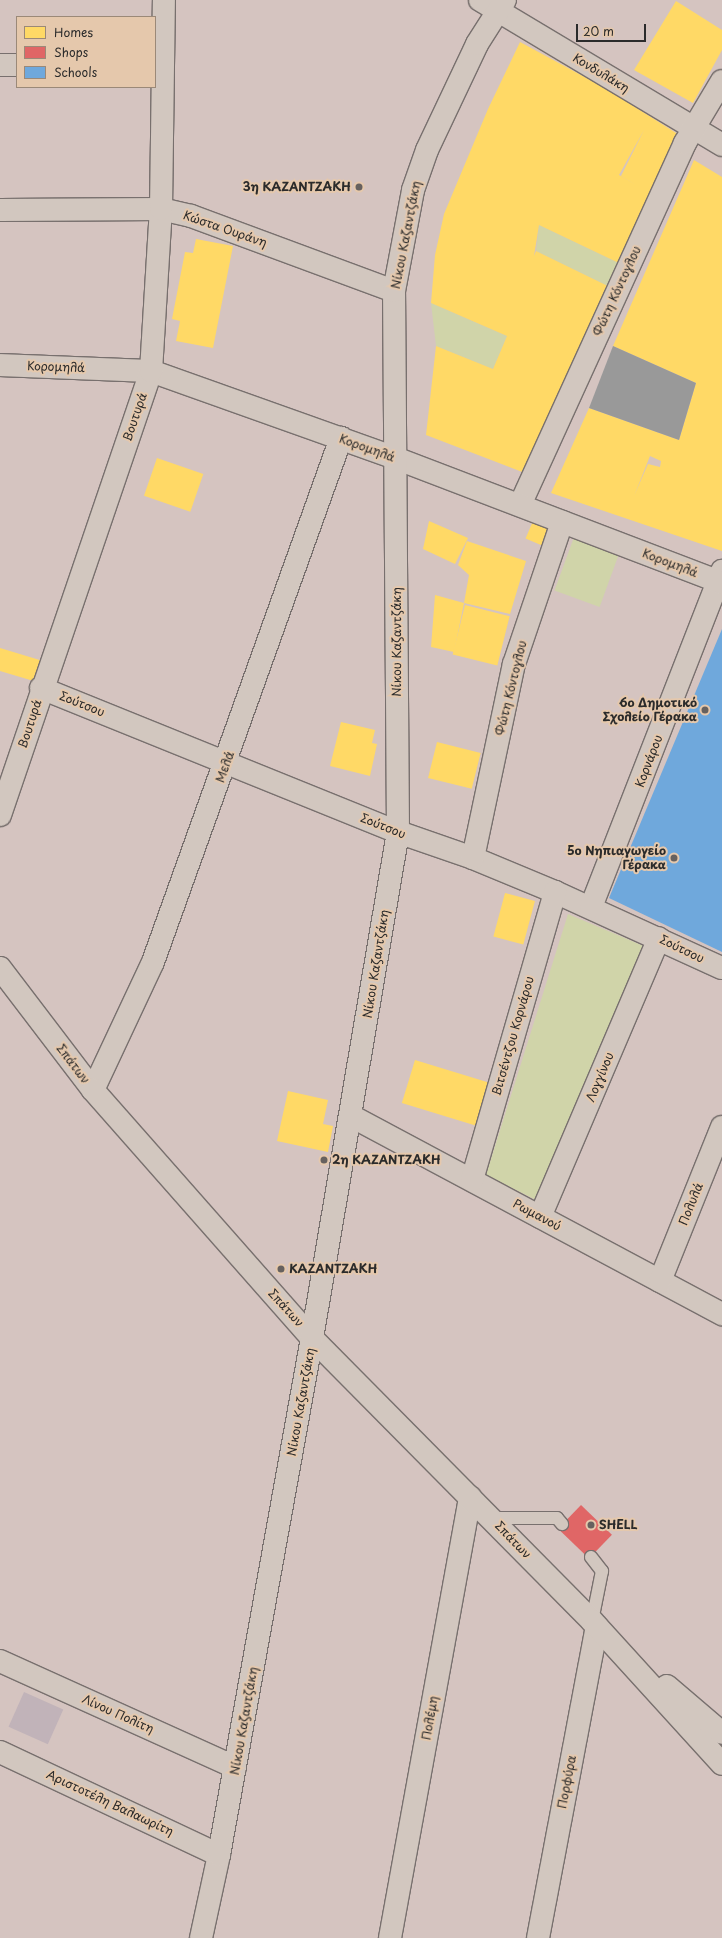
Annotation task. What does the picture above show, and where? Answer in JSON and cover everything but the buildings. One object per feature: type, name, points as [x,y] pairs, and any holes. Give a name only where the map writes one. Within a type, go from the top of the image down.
[{"type":"street","name":"Βουτυρά","points":[[0,815],[41,688],[151,371],[161,209],[160,68],[164,0]]},
{"type":"street","name":"Κονδυλάκη","points":[[494,4],[693,128],[722,144]]},
{"type":"street","name":"Νίκου Καζαντζάκη","points":[[201,1938],[220,1855],[351,1116],[398,832],[394,291],[413,190],[427,150],[477,44],[494,4]]},
{"type":"street","points":[[0,65],[16,65]]},
{"type":"street","name":"Φώτη Κόντογλου","points":[[520,505],[693,128],[722,82]]},
{"type":"street","name":"Κώστα Ουράνη","points":[[0,210],[161,209],[192,216],[394,291]]},
{"type":"street","name":"Κορομηλά","points":[[0,365],[151,371],[341,438],[562,522],[721,578]]},
{"type":"street","name":"Μελά","points":[[93,1090],[153,962],[226,763],[341,438]]},
{"type":"street","name":"Φώτη Κόντογλου","points":[[473,858],[514,664],[562,522]]},
{"type":"street","name":"Κορνάρου","points":[[591,907],[721,578]]},
{"type":"street","name":"Σούτσου","points":[[41,688],[398,832],[473,858],[591,907],[722,968]]},
{"type":"street","name":"Βιτσέντζου Κορνάρου","points":[[472,1180],[555,892]]},
{"type":"street","name":"Λογγίνου","points":[[540,1217],[659,938]]},
{"type":"street","name":"Σπάτων","points":[[0,968],[93,1090],[312,1338],[595,1624],[722,1764]]},
{"type":"street","name":"Ρωμανού","points":[[351,1116],[722,1314]]},
{"type":"street","name":"Πολυλά","points":[[660,1281],[722,1127]]},
{"type":"street","name":"Πολέμη","points":[[390,1938],[470,1497]]},
{"type":"street","name":"Σπάτων","points":[[595,1624],[722,1733]]},
{"type":"street","name":"Πορφύρα","points":[[538,1938],[595,1624]]},
{"type":"street","name":"Λίνου Πολίτη","points":[[0,1661],[235,1767]]},
{"type":"street","name":"Αριστοτέλη Βαλαωρίτη","points":[[0,1752],[220,1855]]},
{"type":"lane","points":[[491,1518],[557,1518],[562,1524]]},
{"type":"lane","points":[[591,1557],[602,1571],[595,1624]]},
{"type":"green space","points":[[539,225],[623,265],[614,289],[536,251]]},
{"type":"green space","points":[[431,303],[507,336],[493,369],[436,346]]},
{"type":"green space","points":[[574,537],[619,553],[600,607],[555,591]]},
{"type":"green space","points":[[568,914],[646,947],[540,1202],[486,1175]]},
{"type":"place","name":"3η ΚΑΖΑΝΤΖΑΚΗ","points":[[359,187]]},
{"type":"place","name":"6ο Δημοτικό Σχολείο Γέρακα","points":[[705,710]]},
{"type":"place","name":"5ο Νηπιαγωγείο Γέρακα","points":[[674,858]]},
{"type":"place","name":"2η ΚΑΖΑΝΤΖΑΚΗ","points":[[324,1160]]},
{"type":"place","name":"ΚΑΖΑΝΤΖΑΚΗ","points":[[281,1269]]},
{"type":"place","name":"SHELL","points":[[591,1525]]}]
